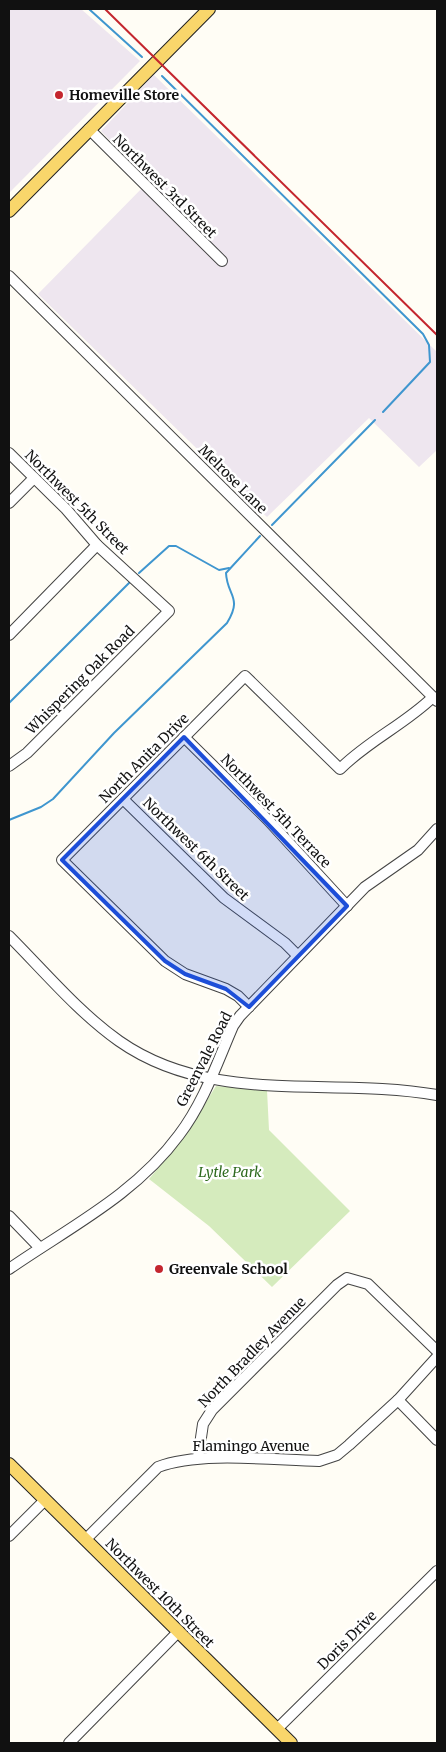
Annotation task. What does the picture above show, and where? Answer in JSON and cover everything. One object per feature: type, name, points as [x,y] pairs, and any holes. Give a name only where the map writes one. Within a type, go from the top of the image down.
[{"type":"main road","points":[[9,211],[88,129],[209,9]]},
{"type":"main road","name":"Northwest 10th Street","points":[[9,1464],[291,1743]]},
{"type":"street","name":"Northwest 3rd Street","points":[[88,129],[222,262]]},
{"type":"street","name":"Melrose Lane","points":[[9,276],[435,699]]},
{"type":"street","name":"Northwest 5th Street","points":[[9,453],[97,545],[169,611]]},
{"type":"street","points":[[9,503],[34,478]]},
{"type":"street","points":[[9,635],[97,545]]},
{"type":"street","name":"Whispering Oak Road","points":[[9,766],[27,753],[169,611]]},
{"type":"street","name":"North Anita Drive","points":[[248,1007],[238,996],[185,974],[165,961],[62,860],[245,676],[340,769],[358,751],[402,724],[435,699]]},
{"type":"street","name":"Northwest 5th Terrace","points":[[184,737],[268,820],[346,906]]},
{"type":"street","name":"Northwest 6th Street","points":[[123,799],[224,898],[285,943],[298,956]]},
{"type":"street","name":"Greenvale Road","points":[[9,1269],[108,1204],[130,1186],[180,1135],[211,1080],[233,1026],[248,1007],[346,906],[371,883],[418,850],[437,829]]},
{"type":"street","points":[[9,936],[98,1024],[120,1042],[158,1064],[211,1080],[243,1084],[404,1090],[437,1095]]},
{"type":"street","points":[[9,1216],[40,1248]]},
{"type":"street","name":"North Bradley Avenue","points":[[198,1458],[203,1424],[212,1410],[337,1285],[347,1278],[368,1284],[437,1351]]},
{"type":"street","name":"Flamingo Avenue","points":[[85,1540],[158,1467],[171,1462],[198,1458],[319,1461],[337,1455],[398,1400],[437,1356]]},
{"type":"street","points":[[398,1400],[437,1440]]},
{"type":"street","points":[[9,1536],[45,1500]]},
{"type":"street","name":"Doris Drive","points":[[277,1729],[437,1571]]},
{"type":"street","points":[[69,1743],[178,1631]]},
{"type":"highlighted area","points":[[184,737],[347,906],[249,1007],[226,989],[185,974],[165,961],[62,860]]},
{"type":"shaded area","points":[[9,9],[81,9],[140,61],[9,193]]},
{"type":"shaded area","points":[[154,75],[437,352],[437,450],[419,467],[369,418],[267,517],[38,294],[149,181],[101,131]]},
{"type":"green space","name":"Lytle Park","points":[[216,1086],[267,1090],[269,1130],[350,1211],[272,1287],[209,1226],[149,1179],[185,1136]]},
{"type":"waterway","points":[[89,9],[142,57]]},
{"type":"waterway","points":[[162,76],[423,334],[429,345],[430,362],[383,412]]},
{"type":"waterway","points":[[272,525],[375,420]]},
{"type":"waterway","points":[[9,820],[41,807],[53,799],[114,733],[227,623],[232,614],[234,602],[226,573],[260,536]]},
{"type":"waterway","points":[[139,573],[169,546],[176,546],[219,570],[229,568]]},
{"type":"waterway","points":[[9,703],[130,582]]},
{"type":"railway","points":[[105,9],[437,335]]},
{"type":"place","name":"Homeville Store","points":[[59,95]]},
{"type":"place","name":"Greenvale School","points":[[159,1269]]}]
